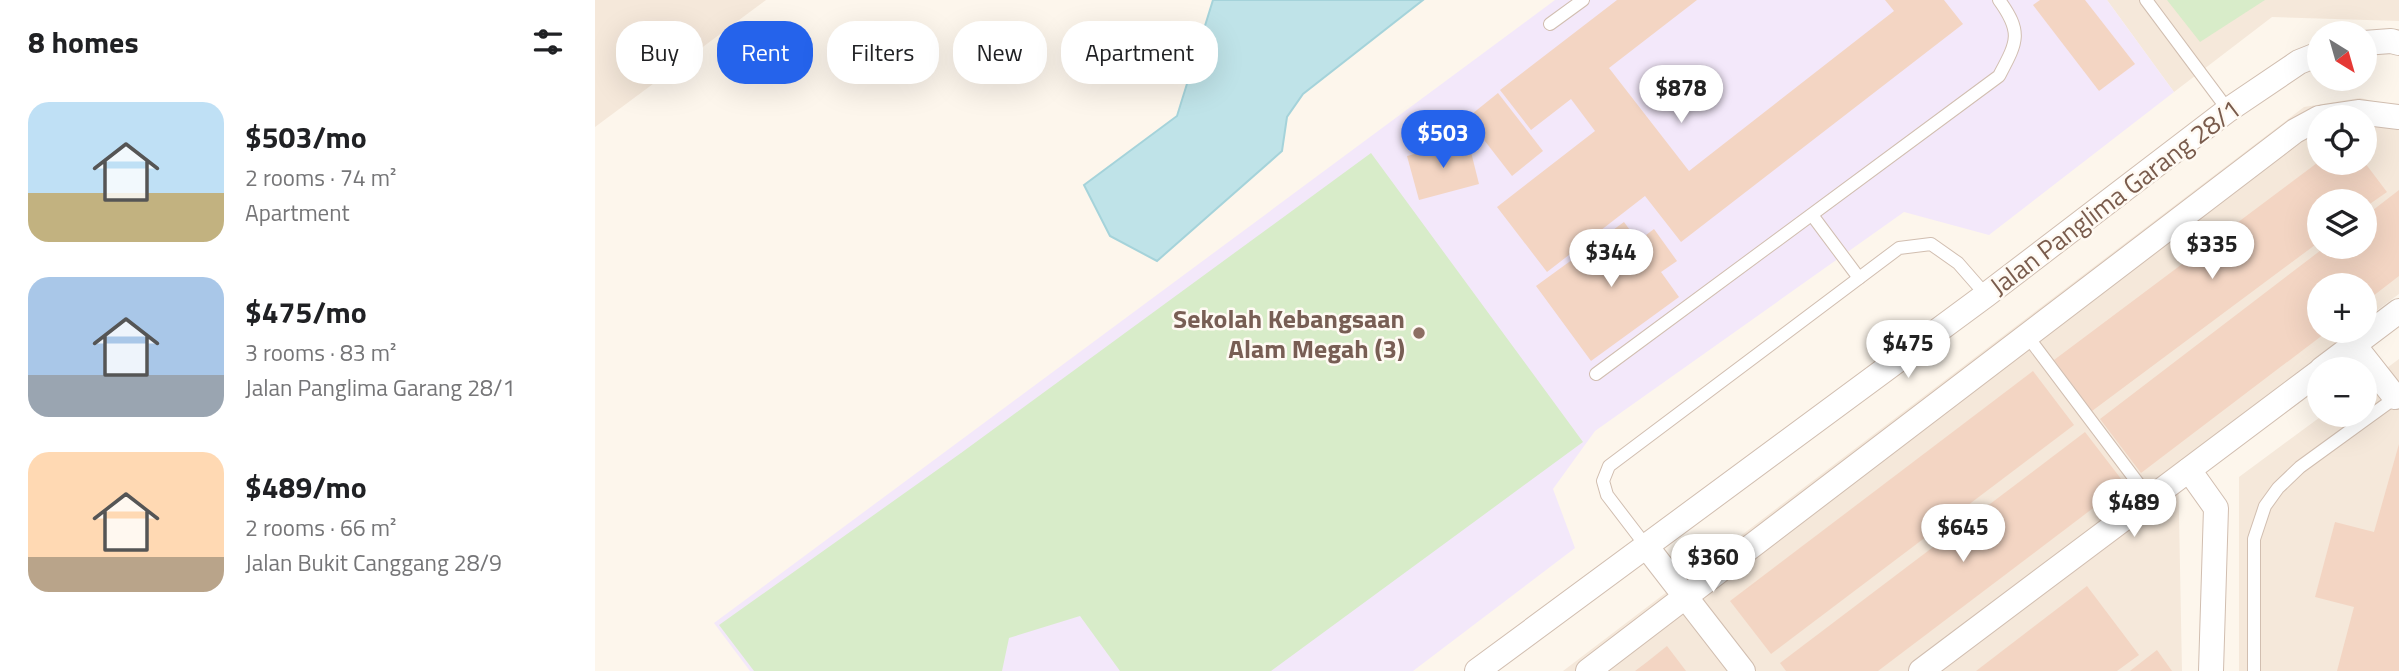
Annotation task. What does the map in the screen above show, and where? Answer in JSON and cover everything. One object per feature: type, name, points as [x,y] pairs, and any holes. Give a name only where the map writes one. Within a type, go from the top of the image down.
[{"type":"street","points":[[2377,42],[2399,43]]},
{"type":"street","name":"Jalan Panglima Garang 28/1","points":[[1477,671],[1986,295],[2228,110],[2307,59]]},
{"type":"street","points":[[2377,114],[2399,117]]},
{"type":"street","points":[[1588,671],[2307,124]]},
{"type":"street","points":[[2338,357],[2397,317]]},
{"type":"street","points":[[2354,345],[2397,396]]},
{"type":"street","points":[[1921,671],[2307,380]]},
{"type":"street","points":[[2189,470],[2216,508],[2211,671]]},
{"type":"street","points":[[1646,546],[1744,671]]},
{"type":"lane","points":[[1550,24],[1583,0]]},
{"type":"lane","points":[[1596,374],[1999,76],[2015,47],[2013,20],[1999,0]]},
{"type":"lane","points":[[2146,0],[2228,110]]},
{"type":"lane","points":[[1812,215],[1859,278]]},
{"type":"lane","points":[[1646,546],[1607,495],[1603,481],[1609,466],[1899,248],[1931,244],[1958,263],[1986,295]]},
{"type":"lane","points":[[2028,337],[2150,499]]},
{"type":"lane","points":[[2254,671],[2253,539],[2265,506],[2278,488],[2300,467],[2397,396]]},
{"type":"shaded area","points":[[595,0],[766,0],[738,21],[717,21],[717,36],[703,47],[703,21],[616,21],[616,84],[653,84],[595,127]]},
{"type":"shaded area","name":"Sekolah Kebangsaan Alam Megah (3)","points":[[1555,0],[2107,0],[2174,92],[1989,235],[1904,212],[1595,431],[1553,489],[1575,548],[1413,671],[750,671],[714,623]]},
{"type":"shaded area","points":[[2107,0],[2399,0],[2399,21],[2272,17],[2174,92]]},
{"type":"shaded area","points":[[2360,98],[2399,107],[2399,294],[2377,310],[2377,273],[2307,273],[2307,343],[2335,343],[2317,357],[2307,357],[2307,365],[2178,463],[2182,671],[1563,671],[2304,107],[2307,107],[2307,175],[2377,175],[2377,105],[2316,105]]},
{"type":"shaded area","points":[[2399,359],[2399,671],[2239,671],[2239,477],[2307,427],[2377,427],[2377,375]]},
{"type":"green space","points":[[2167,0],[2265,0],[2200,42]]},
{"type":"green space","points":[[1371,153],[1583,442],[1271,671],[1120,671],[1080,616],[1009,638],[1002,671],[754,671],[719,625],[961,453]]},
{"type":"water","points":[[1213,0],[1423,0],[1303,94],[1287,117],[1282,151],[1157,261],[1110,236],[1084,185],[1177,116],[1187,84],[1218,84],[1218,21],[1206,21]]},
{"type":"building","points":[[1617,0],[1697,0],[1609,68],[1689,171],[1894,11],[1885,0],[1944,0],[1963,24],[1681,242],[1645,196],[1547,272],[1497,207],[1595,131],[1571,99],[1531,130],[1500,90]]},
{"type":"building","points":[[2040,0],[2085,0],[2135,64],[2099,91],[2033,5]]},
{"type":"building","points":[[1498,93],[1543,151],[1512,176],[1467,118]]},
{"type":"building","points":[[1468,140],[1479,184],[1419,200],[1407,156]]},
{"type":"building","points":[[2307,170],[2307,175],[2374,175],[2387,192],[2377,199],[2377,189],[2307,189],[2307,251],[2092,411],[2054,360]]},
{"type":"building","points":[[2399,190],[2399,276],[2377,293],[2377,273],[2307,273],[2307,343],[2312,343],[2141,473],[2100,419],[2309,259],[2377,259],[2377,207]]},
{"type":"building","points":[[1624,222],[1638,241],[1654,229],[1677,261],[1661,272],[1679,297],[1591,361],[1536,286]]},
{"type":"building","points":[[2033,371],[2074,425],[1771,654],[1730,601]]},
{"type":"building","points":[[2085,432],[2125,484],[1878,671],[1786,671],[1780,663]]},
{"type":"building","points":[[2399,444],[2399,671],[2337,671],[2354,607],[2315,597],[2335,522],[2374,532]]},
{"type":"building","points":[[2087,586],[2139,655],[2117,671],[1976,671]]},
{"type":"building","points":[[1667,646],[1686,671],[1635,671],[1647,662]]},
{"type":"building","points":[[2157,650],[2172,671],[2130,671]]},
{"type":"place","name":"Sekolah Kebangsaan Alam Megah (3)","points":[[1419,333]]}]
